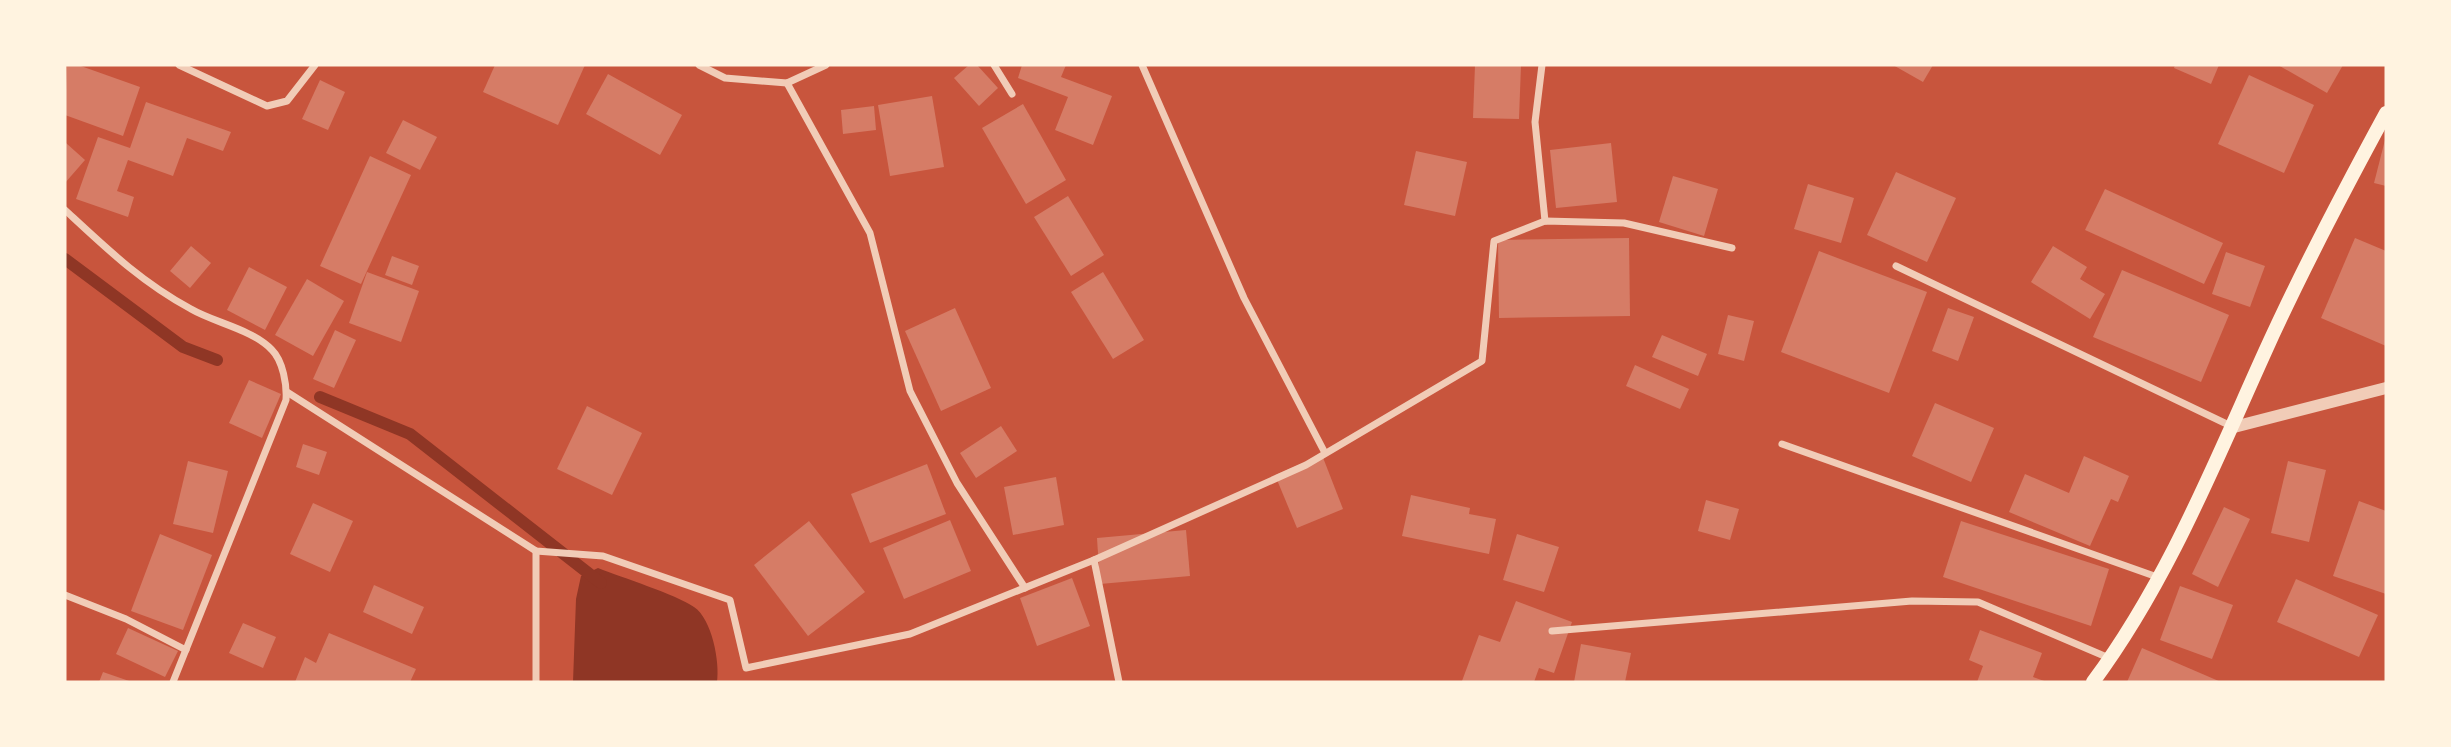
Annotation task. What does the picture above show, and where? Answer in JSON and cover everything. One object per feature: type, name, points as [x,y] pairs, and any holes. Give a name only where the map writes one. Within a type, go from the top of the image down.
[{"type":"main road","points":[[2093,682],[2160,578],[2234,427],[2264,353],[2386,113]]},
{"type":"street","points":[[179,65],[267,106],[287,102],[315,65]]},
{"type":"street","points":[[699,65],[725,78],[787,83],[826,65]]},
{"type":"street","points":[[994,65],[1012,94]]},
{"type":"street","points":[[1142,65],[1244,298],[1325,453]]},
{"type":"street","points":[[1542,65],[1535,122],[1545,221]]},
{"type":"street","points":[[787,83],[870,233],[910,391],[957,483],[1025,588]]},
{"type":"street","points":[[65,210],[136,276],[192,310],[272,349],[279,360],[286,400],[173,682]]},
{"type":"street","points":[[286,392],[538,551],[599,556],[730,600],[746,668],[910,634],[1094,560],[1306,465],[1482,361],[1494,241],[1545,221],[1624,223],[1732,248]]},
{"type":"street","points":[[1896,266],[2234,427],[2386,388]]},
{"type":"street","points":[[1782,444],[2160,578]]},
{"type":"street","points":[[536,682],[538,551]]},
{"type":"street","points":[[1094,560],[1119,682]]},
{"type":"street","points":[[65,595],[126,619],[186,650]]},
{"type":"street","points":[[1552,631],[1912,601],[1978,603],[2110,659]]},
{"type":"shaded area","points":[[598,568],[648,586],[694,607],[706,621],[710,631],[717,664],[717,682],[573,682],[576,599],[581,576]]},
{"type":"building","points":[[67,65],[78,65],[140,87],[123,136],[65,115]]},
{"type":"building","points":[[495,65],[585,65],[558,125],[483,92]]},
{"type":"building","points":[[969,65],[977,65],[998,88],[979,106],[954,78]]},
{"type":"building","points":[[1022,65],[1066,65],[1061,77],[1112,96],[1093,145],[1055,130],[1068,97],[1018,78]]},
{"type":"building","points":[[1475,65],[1521,65],[1519,119],[1473,118]]},
{"type":"building","points":[[1893,65],[1933,65],[1923,82]]},
{"type":"building","points":[[2175,65],[2219,65],[2211,84],[2174,68]]},
{"type":"building","points":[[2278,65],[2343,65],[2327,93]]},
{"type":"building","points":[[608,74],[682,115],[660,155],[586,114]]},
{"type":"building","points":[[2249,75],[2314,105],[2284,173],[2218,144]]},
{"type":"building","points":[[320,80],[345,92],[328,130],[302,119]]},
{"type":"building","points":[[932,96],[944,167],[890,176],[878,105]]},
{"type":"building","points":[[146,102],[231,132],[223,151],[187,138],[173,176],[128,160],[117,191],[134,197],[128,217],[76,199],[98,137],[130,148]]},
{"type":"building","points":[[1023,104],[1066,180],[1026,204],[982,128]]},
{"type":"building","points":[[874,106],[876,130],[843,134],[841,110]]},
{"type":"building","points":[[403,120],[437,137],[420,170],[386,153]]},
{"type":"building","points":[[2386,136],[2386,186],[2374,183]]},
{"type":"building","points":[[66,143],[85,160],[65,183],[65,145]]},
{"type":"building","points":[[1611,143],[1617,202],[1556,208],[1550,150]]},
{"type":"building","points":[[1416,151],[1467,162],[1455,216],[1404,205]]},
{"type":"building","points":[[370,156],[411,175],[361,284],[320,266]]},
{"type":"building","points":[[1896,172],[1956,198],[1927,262],[1867,235]]},
{"type":"building","points":[[1673,176],[1718,189],[1704,236],[1659,222]]},
{"type":"building","points":[[1808,184],[1854,198],[1841,243],[1794,229]]},
{"type":"building","points":[[2105,189],[2223,243],[2204,284],[2085,230]]},
{"type":"building","points":[[1068,196],[1104,255],[1071,276],[1034,217]]},
{"type":"building","points":[[1629,238],[1630,316],[1499,318],[1498,240]]},
{"type":"building","points":[[2355,238],[2386,251],[2386,346],[2321,318]]},
{"type":"building","points":[[191,246],[211,263],[190,288],[170,271]]},
{"type":"building","points":[[2053,246],[2087,267],[2080,279],[2105,294],[2090,319],[2031,282]]},
{"type":"building","points":[[1819,251],[1927,292],[1889,393],[1781,352]]},
{"type":"building","points":[[2226,252],[2265,266],[2250,307],[2212,294]]},
{"type":"building","points":[[392,256],[419,266],[412,285],[385,275]]},
{"type":"building","points":[[249,267],[287,287],[265,330],[227,310]]},
{"type":"building","points":[[2122,270],[2229,315],[2201,382],[2093,337]]},
{"type":"building","points":[[367,272],[419,291],[401,342],[349,323]]},
{"type":"building","points":[[1103,272],[1144,340],[1113,359],[1071,292]]},
{"type":"building","points":[[307,279],[344,301],[313,356],[275,335]]},
{"type":"building","points":[[955,308],[991,388],[941,411],[905,331]]},
{"type":"building","points":[[1948,308],[1974,317],[1958,361],[1932,351]]},
{"type":"building","points":[[1728,315],[1754,321],[1744,361],[1718,354]]},
{"type":"building","points":[[335,330],[356,340],[334,388],[313,379]]},
{"type":"building","points":[[1662,335],[1707,354],[1698,376],[1652,357]]},
{"type":"building","points":[[1635,365],[1689,389],[1680,409],[1626,386]]},
{"type":"building","points":[[249,380],[281,394],[262,438],[229,423]]},
{"type":"building","points":[[1935,403],[1994,428],[1971,482],[1912,456]]},
{"type":"building","points":[[587,406],[642,433],[612,495],[557,469]]},
{"type":"building","points":[[1001,426],[1017,451],[976,478],[960,453]]},
{"type":"building","points":[[303,444],[327,452],[319,475],[296,467]]},
{"type":"building","points":[[1322,455],[1343,509],[1297,528],[1275,475]]},
{"type":"building","points":[[2084,456],[2129,476],[2118,502],[2111,499],[2090,546],[2009,512],[2025,474],[2069,493]]},
{"type":"building","points":[[188,461],[228,471],[213,533],[173,524]]},
{"type":"building","points":[[2288,461],[2326,470],[2309,542],[2271,533]]},
{"type":"building","points":[[927,464],[946,514],[870,543],[851,494]]},
{"type":"building","points":[[1056,477],[1064,525],[1013,535],[1004,487]]},
{"type":"building","points":[[1411,495],[1470,508],[1469,514],[1496,519],[1489,554],[1402,536]]},
{"type":"building","points":[[1706,500],[1739,509],[1730,540],[1698,531]]},
{"type":"building","points":[[2359,501],[2386,511],[2386,594],[2333,576]]},
{"type":"building","points":[[313,503],[353,521],[330,572],[290,554]]},
{"type":"building","points":[[2224,507],[2250,519],[2218,587],[2192,574]]},
{"type":"building","points":[[950,520],[971,571],[904,599],[883,548]]},
{"type":"building","points":[[809,521],[865,592],[808,636],[754,565]]},
{"type":"building","points":[[1961,521],[2109,569],[2091,626],[1943,577]]},
{"type":"building","points":[[1186,530],[1190,576],[1100,584],[1097,538]]},
{"type":"building","points":[[160,534],[212,555],[183,630],[131,611]]},
{"type":"building","points":[[1517,534],[1559,547],[1544,592],[1503,580]]},
{"type":"building","points":[[1072,578],[1090,626],[1037,646],[1020,598]]},
{"type":"building","points":[[2296,579],[2378,615],[2359,657],[2277,622]]},
{"type":"building","points":[[374,585],[424,607],[412,634],[363,612]]},
{"type":"building","points":[[2180,586],[2233,605],[2212,659],[2160,640]]},
{"type":"building","points":[[1516,601],[1572,622],[1554,673],[1539,668],[1534,682],[1462,681],[1479,635],[1500,642]]},
{"type":"building","points":[[243,623],[276,637],[263,668],[229,653]]},
{"type":"building","points":[[128,628],[178,651],[165,677],[116,654]]},
{"type":"building","points":[[1980,630],[2042,653],[2033,677],[2047,682],[1977,682],[1983,666],[1969,660]]},
{"type":"building","points":[[329,633],[416,669],[410,682],[295,682],[305,657],[316,663]]},
{"type":"building","points":[[1581,644],[1631,653],[1625,682],[1574,682]]},
{"type":"building","points":[[2142,648],[2221,682],[2127,682]]},
{"type":"building","points":[[103,672],[132,682],[99,682]]},
{"type":"waterway","points":[[65,259],[183,347],[217,360]]},
{"type":"waterway","points":[[320,397],[410,434],[601,583]]}]
